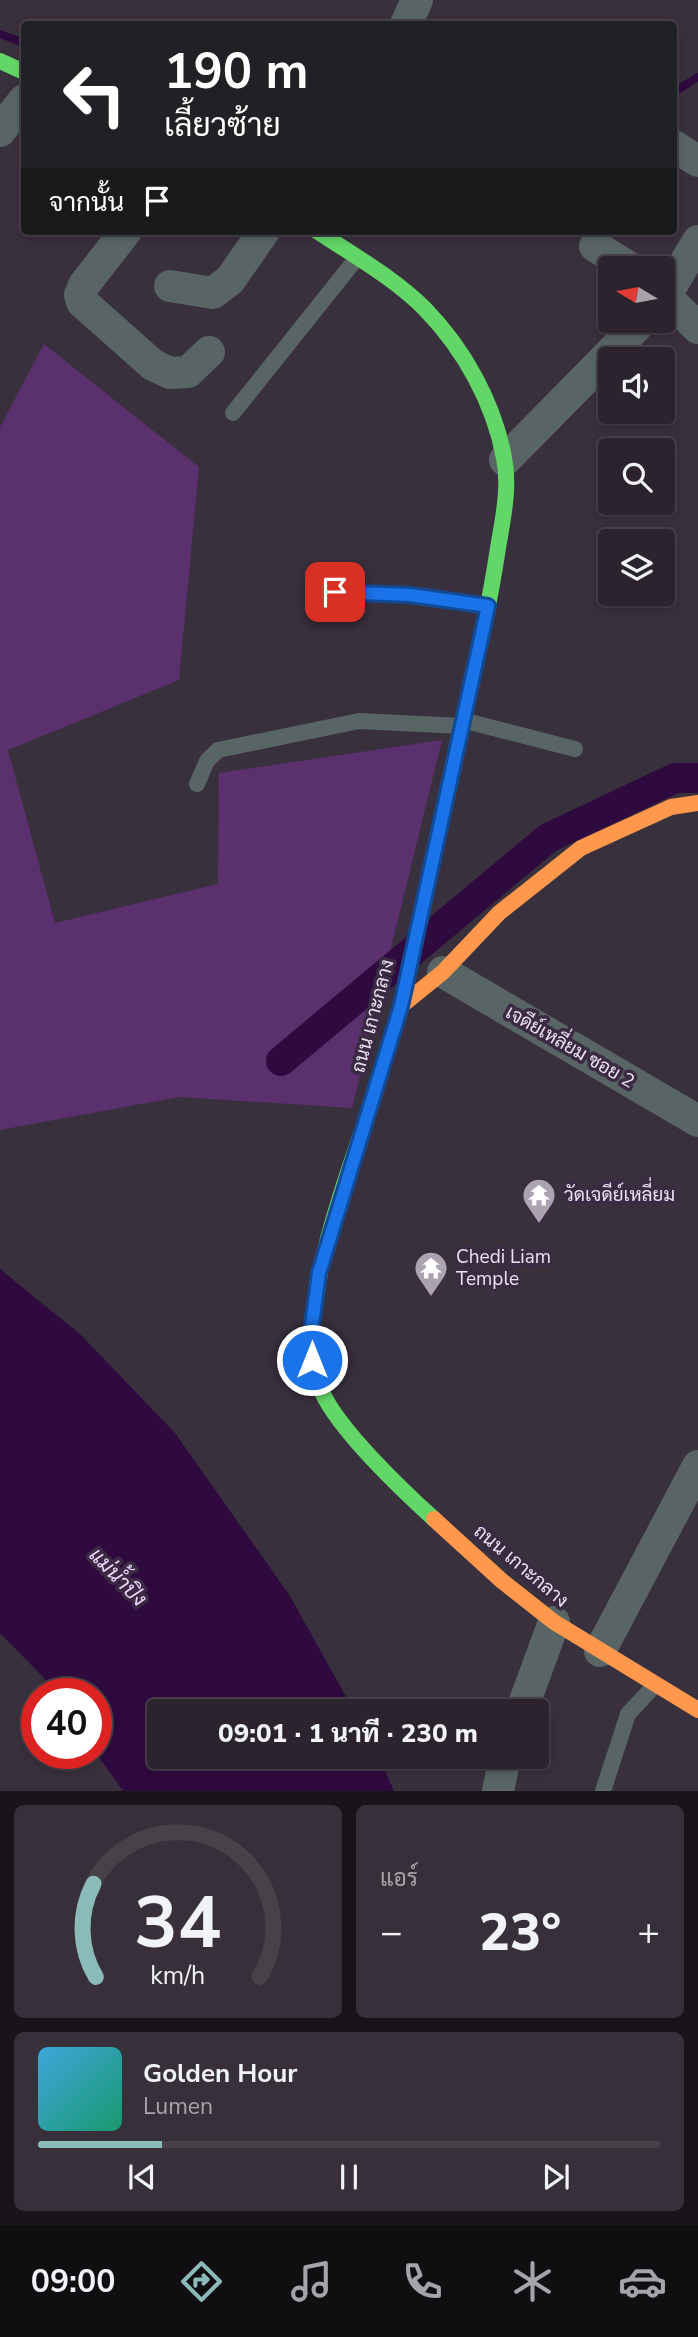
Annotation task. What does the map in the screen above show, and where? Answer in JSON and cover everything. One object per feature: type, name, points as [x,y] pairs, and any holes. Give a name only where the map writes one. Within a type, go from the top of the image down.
[{"type":"street","points":[[406,21],[417,0]]},
{"type":"street","points":[[0,61],[21,71]]},
{"type":"street","points":[[0,131],[21,104]]},
{"type":"street","points":[[677,148],[698,161]]},
{"type":"street","points":[[123,235],[85,285],[80,295],[82,302],[153,365],[170,373],[188,372],[209,352]]},
{"type":"street","points":[[170,286],[213,293],[230,280],[261,235]]},
{"type":"street","name":"ถนน เกาะกลาง","points":[[323,235],[390,280],[424,308],[455,344],[494,415],[505,460],[506,500],[488,606],[401,1006],[319,1273],[312,1325],[312,1360],[322,1393],[347,1429],[430,1515],[502,1581],[554,1622],[698,1710]]},
{"type":"street","points":[[676,277],[698,241]]},
{"type":"street","points":[[595,246],[611,256]]},
{"type":"street","points":[[676,308],[698,328]]},
{"type":"street","points":[[505,460],[630,333]]},
{"type":"street","points":[[401,1006],[443,972],[499,913],[581,848],[671,807],[698,803]]},
{"type":"street","name":"เจดีย์เหลี่ยม ซอย 2","points":[[443,972],[698,1121]]},
{"type":"street","points":[[600,1651],[698,1466]]},
{"type":"street","points":[[526,1699],[554,1622]]},
{"type":"street","points":[[498,1791],[503,1769]]},
{"type":"lane","points":[[233,413],[356,258]]},
{"type":"lane","points":[[335,592],[410,595],[488,606]]},
{"type":"lane","points":[[197,784],[207,761],[218,750],[359,721],[462,723],[575,749]]},
{"type":"lane","points":[[603,1791],[628,1714],[655,1685]]},
{"type":"shaded area","points":[[44,344],[199,467],[179,680],[8,750],[55,923],[218,884],[219,773],[442,740],[352,1108],[179,1097],[0,1130],[0,427]]},
{"type":"water","name":"แม่น้ำปิง","points":[[0,1269],[81,1335],[175,1433],[290,1596],[347,1699],[147,1699],[147,1769],[384,1769],[394,1791],[123,1791],[107,1769],[112,1769],[112,1678],[44,1678],[0,1633]]},
{"type":"waterway","points":[[0,34],[21,42]]},
{"type":"waterway","points":[[677,90],[698,77]]},
{"type":"waterway","points":[[281,1061],[548,838],[675,778],[698,778]]},
{"type":"traffic: fast","points":[[0,61],[21,71]]},
{"type":"traffic: fast","points":[[323,235],[400,287],[439,325],[475,378],[485,397],[499,437],[506,469],[504,514],[485,623],[457,746]]},
{"type":"traffic: fast","points":[[376,1089],[327,1242],[313,1324],[314,1361],[322,1392],[342,1424],[372,1459],[434,1519]]},
{"type":"traffic: slow","points":[[376,1089],[401,1006],[457,746]]},
{"type":"traffic: slow","points":[[401,1006],[443,972],[499,913],[581,848],[671,807],[698,803]]},
{"type":"traffic: slow","points":[[434,1519],[502,1581],[554,1622],[698,1710]]},
{"type":"place","name":"วัดเจดีย์เหลี่ยม","points":[[539,1225]]},
{"type":"place","name":"Chedi Liam Temple","points":[[431,1298]]},
{"type":"route","points":[[312,1360],[312,1325],[319,1273],[401,1006],[488,606],[410,595],[335,592]]}]
